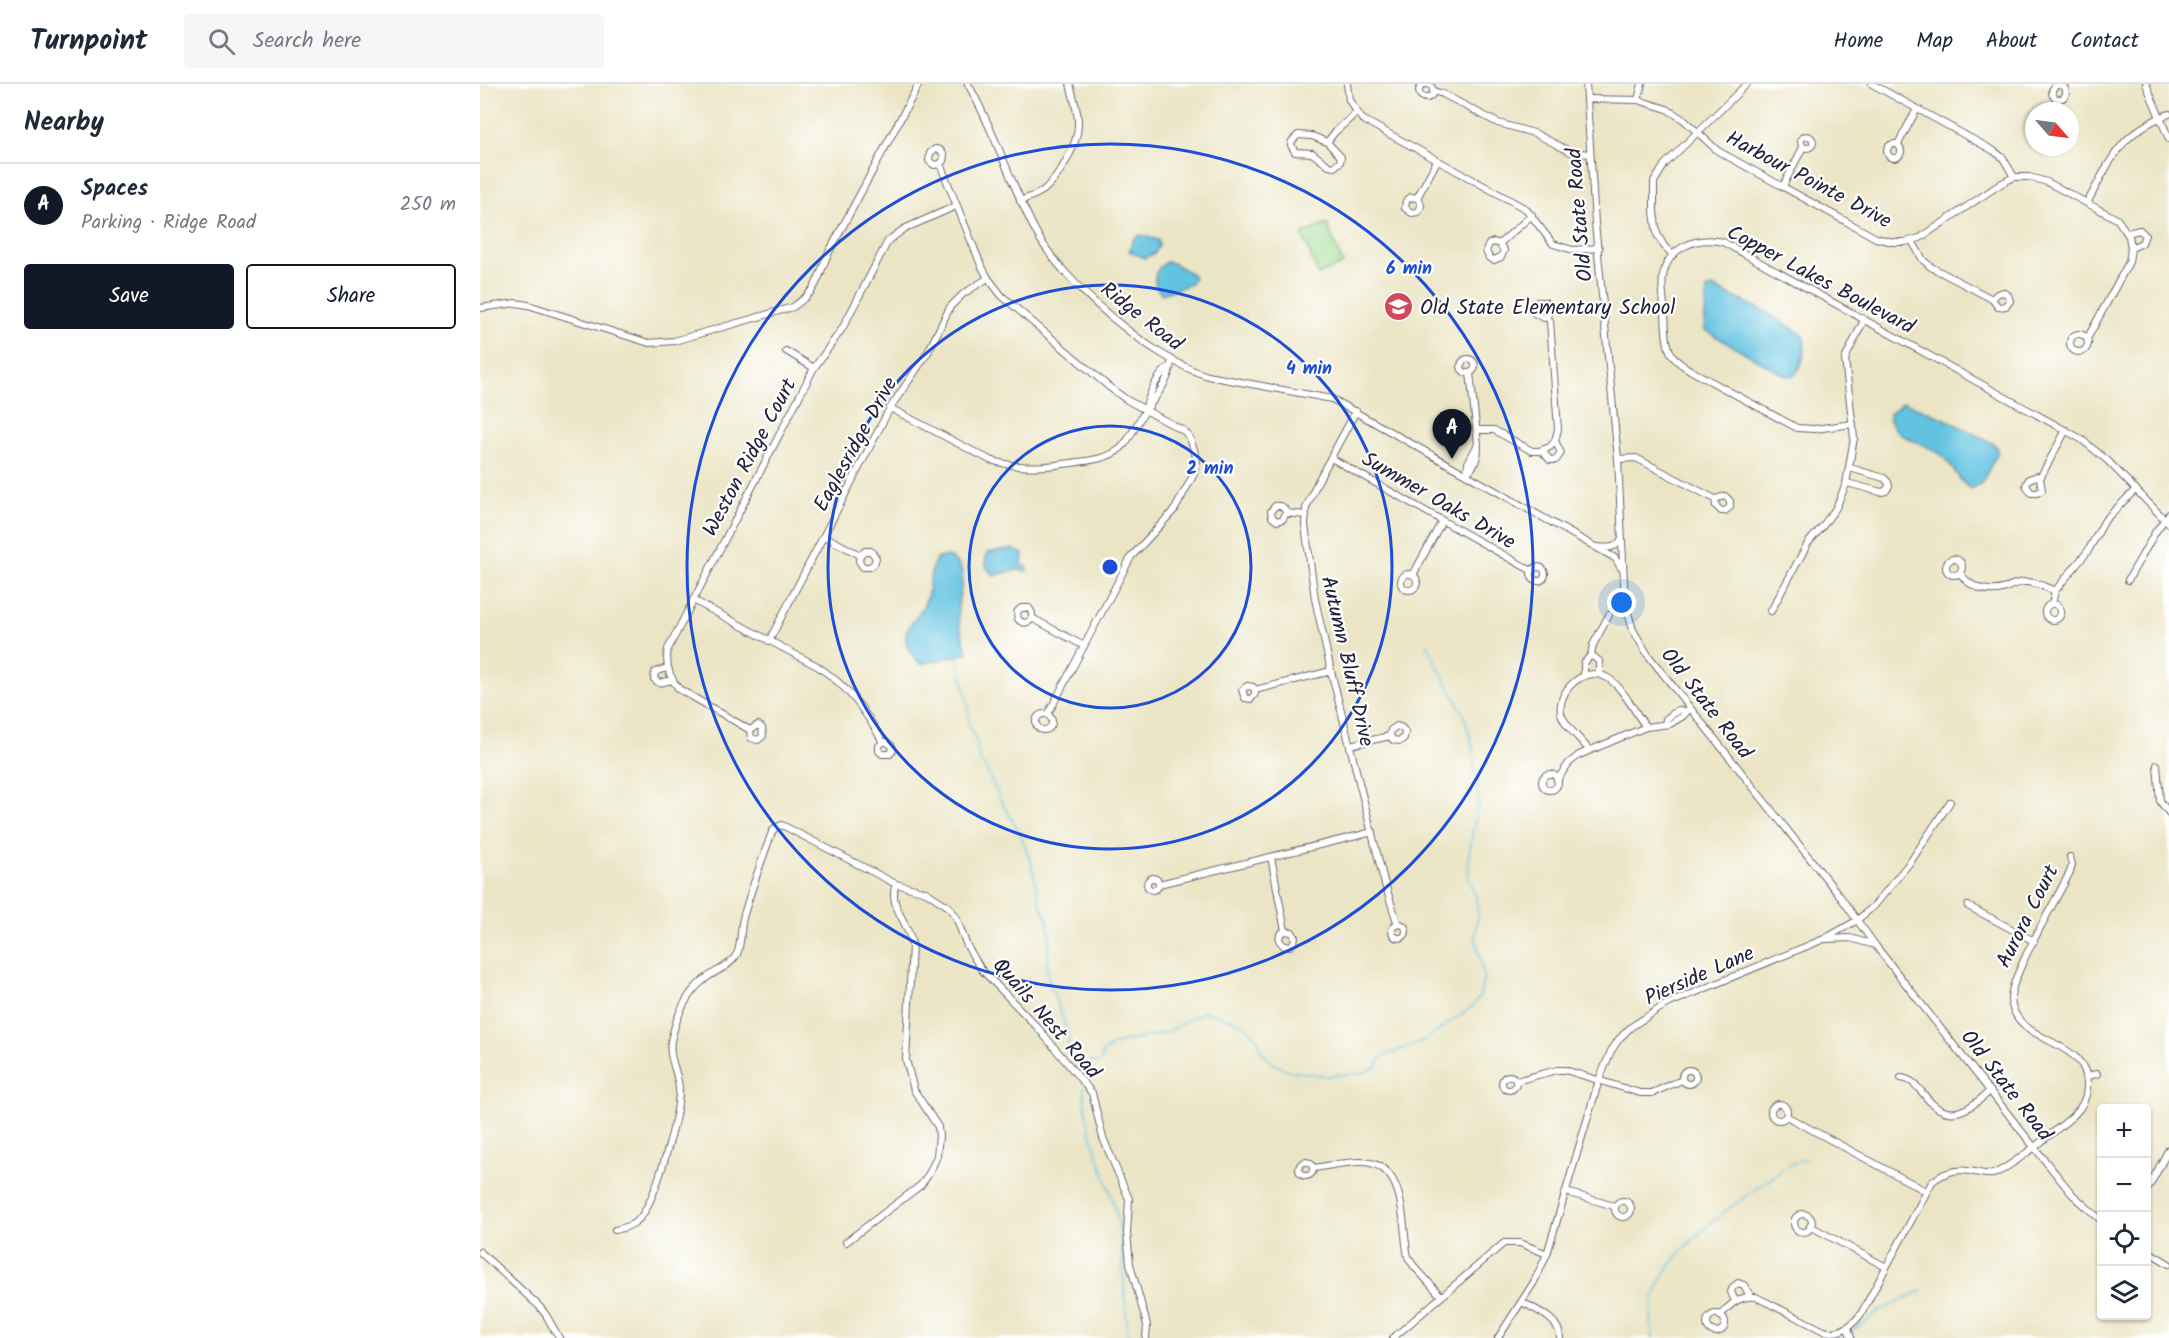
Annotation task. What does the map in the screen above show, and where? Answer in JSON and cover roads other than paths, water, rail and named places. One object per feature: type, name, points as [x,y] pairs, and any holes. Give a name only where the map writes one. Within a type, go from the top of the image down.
[{"type":"street","points":[[480,308],[516,303],[528,305],[649,343],[674,341],[793,307],[808,296],[818,282],[828,254],[919,84]]},
{"type":"street","name":"Ridge Road","points":[[968,84],[989,125],[1038,238],[1064,270],[1116,320],[1188,370],[1208,376],[1325,397],[1356,411],[1614,558],[1623,570]]},
{"type":"street","points":[[1020,201],[1044,190],[1077,135],[1078,117],[1070,84]]},
{"type":"street","points":[[1347,84],[1349,100],[1356,113],[1369,124],[1516,204],[1532,215],[1553,244],[1574,250],[1599,248]]},
{"type":"street","name":"Old State Road","points":[[1586,84],[1595,223],[1618,459],[1623,570],[1628,617],[1635,636],[1687,710],[1839,895],[1856,921],[2034,1147],[2072,1194],[2097,1216]]},
{"type":"street","points":[[1638,100],[1642,84]]},
{"type":"street","points":[[1747,84],[1660,170],[1654,182],[1657,234],[1673,255],[1665,266],[1662,279],[1668,346],[1674,359],[1690,370],[1797,428],[1814,429],[1852,424]]},
{"type":"street","points":[[1872,84],[1994,151],[2003,158],[2014,177],[2029,177],[2048,182],[2117,219],[2127,233],[2131,248],[2129,262],[2087,339]]},
{"type":"street","points":[[2146,84],[2158,118],[2169,139]]},
{"type":"street","points":[[1433,91],[1498,123],[1534,133],[1571,152],[1590,154]]},
{"type":"street","name":"Harbour Pointe Drive","points":[[1587,99],[1638,100],[1676,114],[1718,151],[1876,238],[1893,242],[1920,238],[1995,187],[2014,177]]},
{"type":"street","points":[[1898,144],[1917,109]]},
{"type":"street","points":[[1328,142],[1335,132],[1356,113]]},
{"type":"street","points":[[2086,203],[2122,144],[2134,131],[2169,114]]},
{"type":"street","points":[[1298,135],[1312,136],[1328,142],[1341,157],[1340,162],[1334,167],[1329,166],[1312,153],[1295,152],[1291,145],[1298,135]]},
{"type":"street","points":[[1783,186],[1803,147]]},
{"type":"street","points":[[1417,198],[1437,161]]},
{"type":"street","points":[[940,164],[988,278],[1006,299],[1109,387],[1145,411],[1176,425],[1190,438],[1195,453],[1196,467],[1174,509],[1131,557],[1048,714]]},
{"type":"street","name":"Weston Ridge Court","points":[[672,680],[658,683],[654,679],[655,672],[667,668],[668,649],[693,600],[814,368],[842,329],[888,241],[904,229],[956,206]]},
{"type":"street","points":[[1500,244],[1532,215]]},
{"type":"street","points":[[2127,233],[2140,230],[2145,235],[2142,243],[2131,248]]},
{"type":"street","name":"Copper Lakes Boulevard","points":[[1673,255],[1689,243],[1699,240],[1710,239],[1723,242],[2066,430],[2095,449],[2166,522]]},
{"type":"street","points":[[1912,241],[1923,260],[1931,267],[1992,299]]},
{"type":"street","name":"Eaglesridge Drive","points":[[769,641],[890,408],[927,354],[950,307],[963,294],[988,278]]},
{"type":"street","points":[[1542,451],[1548,459],[1556,460],[1561,453],[1556,441],[1558,429],[1550,321],[1547,317]]},
{"type":"street","points":[[1771,611],[1808,543],[1836,508],[1846,483],[1854,438],[1845,359],[1864,320]]},
{"type":"street","points":[[786,351],[814,368]]},
{"type":"street","points":[[890,408],[990,460],[1013,466],[1036,468],[1096,459],[1115,452],[1127,440],[1145,411],[1156,399],[1169,375],[1168,368],[1172,361]]},
{"type":"street","points":[[1467,473],[1468,463],[1478,444],[1470,373]]},
{"type":"street","name":"Autumn Bluff Drive","points":[[1356,411],[1317,483],[1305,525],[1315,599],[1330,671],[1398,925]]},
{"type":"street","points":[[1477,429],[1494,430],[1532,451],[1542,451],[1556,441]]},
{"type":"street","points":[[2040,478],[2066,430]]},
{"type":"street","name":"Summer Oaks Drive","points":[[1331,458],[1532,571]]},
{"type":"street","points":[[1618,459],[1636,458],[1715,499]]},
{"type":"street","points":[[1846,483],[1881,492],[1886,491],[1889,486],[1884,478],[1850,468]]},
{"type":"street","points":[[2052,604],[2055,591],[2088,551],[2105,520],[2136,489]]},
{"type":"street","points":[[1286,513],[1306,515]]},
{"type":"street","points":[[2128,580],[2169,514]]},
{"type":"street","points":[[1413,575],[1442,521]]},
{"type":"street","points":[[824,536],[860,555]]},
{"type":"street","points":[[1594,547],[1611,548],[1621,540]]},
{"type":"street","points":[[1960,573],[1967,582],[1980,588],[1995,590],[2023,582],[2038,584],[2055,591]]},
{"type":"street","points":[[693,600],[817,666],[842,684],[866,713],[883,742]]},
{"type":"street","points":[[1584,675],[1584,663],[1591,655],[1593,645],[1609,615]]},
{"type":"street","points":[[1032,618],[1084,646]]},
{"type":"street","points":[[1591,655],[1599,661],[1599,674]]},
{"type":"street","points":[[667,668],[679,689],[750,730]]},
{"type":"street","points":[[1255,690],[1330,671]]},
{"type":"street","points":[[1588,750],[1567,725],[1561,714],[1561,702],[1564,695],[1576,679],[1584,675],[1599,674],[1616,686],[1646,727]]},
{"type":"street","points":[[1557,780],[1573,758],[1646,727],[1670,724],[1683,716],[1687,710]]},
{"type":"street","points":[[1350,745],[1390,736]]},
{"type":"street","points":[[2157,765],[2160,801],[2169,813]]},
{"type":"street","name":"Pierside Lane","points":[[1498,1338],[1522,1302],[1547,1254],[1599,1080],[1611,1051],[1619,1039],[1646,1016],[1665,1005],[1824,939],[1856,921],[1874,906],[1911,861],[1950,802]]},
{"type":"street","name":"Quails Nest Road","points":[[615,1230],[638,1220],[651,1198],[679,1101],[679,1086],[671,1061],[671,1042],[691,991],[731,962],[737,952],[749,898],[772,832],[779,825],[784,826],[896,884],[926,892],[949,907],[956,917],[967,946],[981,969],[1038,1028],[1092,1093],[1103,1138],[1129,1199],[1127,1233],[1130,1264],[1147,1325],[1146,1338]]},
{"type":"street","points":[[1159,884],[1373,832]]},
{"type":"street","points":[[1271,857],[1285,931]]},
{"type":"street","name":"Aurora Court","points":[[2070,857],[2072,865],[2070,872],[2013,983],[2011,998],[2014,1013],[2024,1026],[2073,1054],[2086,1076]]},
{"type":"street","points":[[846,1242],[921,1185],[934,1164],[939,1146],[938,1127],[914,1090],[906,1060],[912,945],[909,929],[892,896],[896,884]]},
{"type":"street","points":[[1968,906],[2034,941]]},
{"type":"street","points":[[1824,939],[1850,938],[1875,945]]},
{"type":"street","points":[[1516,1081],[1565,1070],[1640,1093],[1652,1093],[1682,1080]]},
{"type":"street","points":[[1720,1316],[1735,1301],[1750,1296],[1762,1299],[1835,1335],[1848,1327],[1861,1314],[1926,1191],[1939,1177],[1953,1171],[1966,1170],[1994,1173],[2034,1147],[2080,1107],[2087,1090],[2086,1076],[2097,1074]]},
{"type":"street","points":[[1900,1078],[1912,1082],[1935,1107],[1950,1112],[1960,1112],[1972,1107],[1990,1091]]},
{"type":"street","points":[[1786,1116],[1926,1191]]},
{"type":"street","points":[[2151,1183],[2169,1149]]},
{"type":"street","points":[[1313,1168],[1361,1162],[1379,1167],[1389,1174],[1395,1181],[1399,1194],[1408,1257],[1441,1296]]},
{"type":"street","points":[[1566,1192],[1614,1206]]},
{"type":"street","points":[[1810,1226],[1886,1267]]},
{"type":"street","points":[[1393,1338],[1504,1243],[1520,1244],[1547,1254]]},
{"type":"street","points":[[480,1252],[539,1306],[559,1338]]},
{"type":"street","points":[[2151,1253],[2169,1264]]},
{"type":"street","points":[[1735,1301],[1731,1292],[1738,1283],[1744,1285],[1750,1296]]},
{"type":"street","points":[[1522,1302],[1552,1320],[1557,1326],[1560,1338]]},
{"type":"street","points":[[1848,1327],[1851,1338]]},
{"type":"water","points":[[1140,235],[1158,240],[1159,246],[1155,253],[1145,258],[1129,251],[1134,239]]},
{"type":"water","points":[[1166,262],[1173,263],[1192,274],[1194,278],[1191,284],[1162,294],[1158,290],[1155,277]]},
{"type":"water","points":[[1712,287],[1764,311],[1803,335],[1804,356],[1795,375],[1786,376],[1706,331],[1704,328],[1707,290]]},
{"type":"water","points":[[1904,402],[1945,419],[1994,444],[1997,454],[1981,484],[1971,489],[1966,486],[1940,454],[1895,429],[1889,414]]},
{"type":"water","points":[[1012,549],[1023,554],[1022,565],[1027,567],[1027,571],[1017,570],[995,575],[987,568],[987,553]]},
{"type":"water","points":[[945,556],[954,560],[962,572],[958,617],[968,653],[921,664],[909,650],[906,636],[926,600],[936,559]]},
{"type":"waterway","points":[[1083,1077],[1091,1061],[1096,1063],[1102,1060],[1102,1053],[1113,1045],[1168,1032],[1204,1011],[1245,1024],[1257,1038],[1263,1054],[1274,1064],[1290,1071],[1328,1076],[1363,1073],[1376,1067],[1382,1057],[1425,1040],[1473,1006],[1480,996],[1484,976],[1475,936],[1478,913],[1476,897],[1469,879],[1468,859],[1478,802],[1478,777],[1474,771],[1473,748],[1464,715],[1427,643]]},
{"type":"waterway","points":[[957,654],[968,703],[969,724],[977,744],[980,763],[984,765],[1001,801],[1020,833],[1031,862],[1050,937],[1048,978],[1078,1071]]},
{"type":"waterway","points":[[1084,1086],[1088,1123],[1120,1229],[1128,1338]]},
{"type":"waterway","points":[[1653,1338],[1654,1297],[1664,1275],[1675,1259],[1706,1227],[1741,1199],[1788,1166],[1805,1159]]},
{"type":"waterway","points":[[1853,1330],[1875,1313],[1921,1291]]},
{"type":"waterway","points":[[1836,1338],[1848,1331]]},
{"type":"place","name":"Old State Elementary School","points":[[1399,307]]},
{"type":"place","name":"Spaces","points":[[1452,459]]}]
